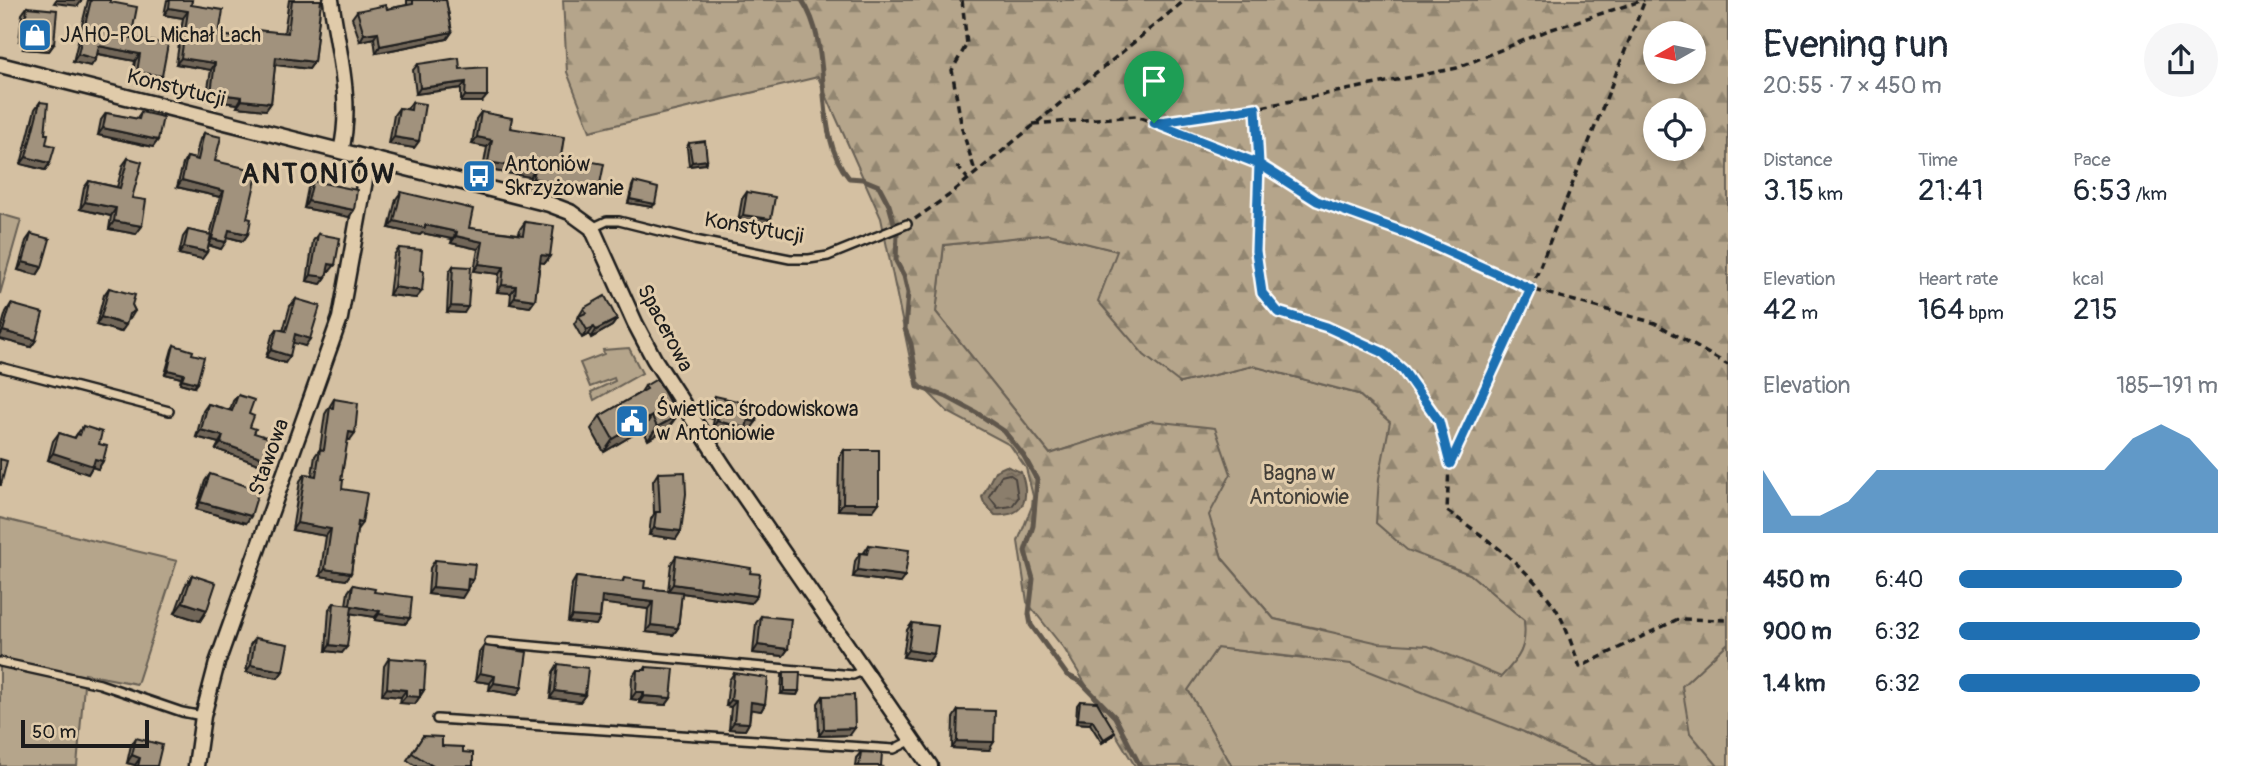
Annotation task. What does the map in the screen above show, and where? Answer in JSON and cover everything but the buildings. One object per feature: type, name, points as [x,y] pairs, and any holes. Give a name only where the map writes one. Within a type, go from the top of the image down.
[{"type":"street","points":[[331,0],[346,105],[341,151],[557,206],[579,216],[592,228]]},
{"type":"street","name":"Konstytucji","points":[[0,65],[341,151]]},
{"type":"street","name":"Stawowa","points":[[196,766],[203,716],[217,663],[340,318],[369,158]]},
{"type":"street","name":"Spacerowa","points":[[592,228],[654,359],[724,467],[930,766]]},
{"type":"lane","name":"Konstytucji","points":[[592,228],[607,221],[619,220],[695,240],[790,259],[809,259],[828,256],[907,224]]},
{"type":"lane","points":[[0,366],[169,411]]},
{"type":"lane","points":[[489,642],[853,675],[866,670]]},
{"type":"lane","points":[[0,662],[100,684],[182,712],[203,716]]},
{"type":"lane","points":[[438,719],[894,749],[913,740]]},
{"type":"path","points":[[962,0],[967,44],[953,70],[962,129],[975,171]]},
{"type":"path","points":[[907,224],[926,212],[1185,0]]},
{"type":"path","points":[[1154,123],[1256,108],[1457,68],[1549,30],[1645,0]]},
{"type":"path","points":[[1450,464],[1531,289],[1645,0]]},
{"type":"path","points":[[1256,108],[1259,164],[1256,251],[1262,293],[1278,312],[1327,327],[1382,352],[1403,370],[1439,421],[1450,464],[1447,511],[1481,534],[1523,570],[1554,604],[1580,667],[1678,619],[1728,620]]},
{"type":"path","points":[[1033,124],[1136,116],[1259,164],[1317,201],[1406,233],[1531,289],[1655,323],[1728,365]]},
{"type":"path","points":[[957,166],[967,178]]},
{"type":"green space","points":[[563,0],[1728,0],[1728,643],[1682,686],[1690,733],[1718,766],[1596,766],[1524,732],[1351,664],[1217,648],[1188,690],[1232,766],[1135,766],[1065,650],[1027,602],[1018,541],[1032,506],[1033,496],[1026,468],[1010,445],[948,412],[914,378],[881,218],[818,77],[590,131],[567,72]],"holes":[[[1049,234],[1117,251],[1098,301],[1144,355],[1180,383],[1253,366],[1358,394],[1390,422],[1379,478],[1376,523],[1407,550],[1470,574],[1524,620],[1521,652],[1501,677],[1428,646],[1379,643],[1274,619],[1222,558],[1209,515],[1231,474],[1215,428],[1152,421],[1050,454],[936,312],[944,245]]]},
{"type":"green space","points":[[0,214],[21,220],[0,294]]},
{"type":"green space","name":"Bagna w Antoniowie","points":[[1049,234],[1118,251],[1180,383],[1253,366],[1358,394],[1390,422],[1440,563],[1470,574],[1524,620],[1526,638],[1518,659],[1524,732],[1596,766],[1232,766],[1188,690],[1217,648],[1304,659],[1325,630],[1274,619],[1222,558],[1214,530],[1152,421],[1050,454],[936,312],[944,245]]},
{"type":"green space","points":[[629,348],[642,373],[594,400],[591,392],[615,381],[614,378],[590,387],[580,363],[604,354],[603,350]]},
{"type":"green space","points":[[0,518],[177,561],[137,684],[85,674],[77,766],[0,766]]},
{"type":"green space","points":[[1728,643],[1728,766],[1633,766],[1682,686]]},
{"type":"water","points":[[1006,466],[1021,472],[1025,497],[1023,504],[1013,513],[995,515],[982,497],[995,471]]},
{"type":"waterway","points":[[802,0],[812,20],[818,42],[826,115],[837,159],[849,178],[862,179],[879,186],[889,205],[897,233],[896,261],[904,276],[908,293],[905,329],[911,344],[918,387],[947,397],[977,413],[1004,431],[1024,456],[1037,480],[1033,526],[1025,551],[1033,579],[1029,614],[1031,625],[1067,675],[1081,682],[1115,717],[1140,766]]},
{"type":"place","name":"JAHO-POL Michał Lach","points":[[35,35]]},
{"type":"place","name":"Antoniów Skrzyżowanie","points":[[479,176]]},
{"type":"place","name":"Świetlica środowiskowa w Antoniowie","points":[[632,421]]},
{"type":"district","name":"ANTONIÓW","points":[[319,174]]},
{"type":"route","points":[[1154,123],[1256,108],[1259,164],[1317,201],[1406,233],[1531,289],[1450,464],[1439,421],[1403,370],[1382,352],[1327,327],[1278,312],[1262,293],[1256,251],[1259,164],[1154,123]]}]
